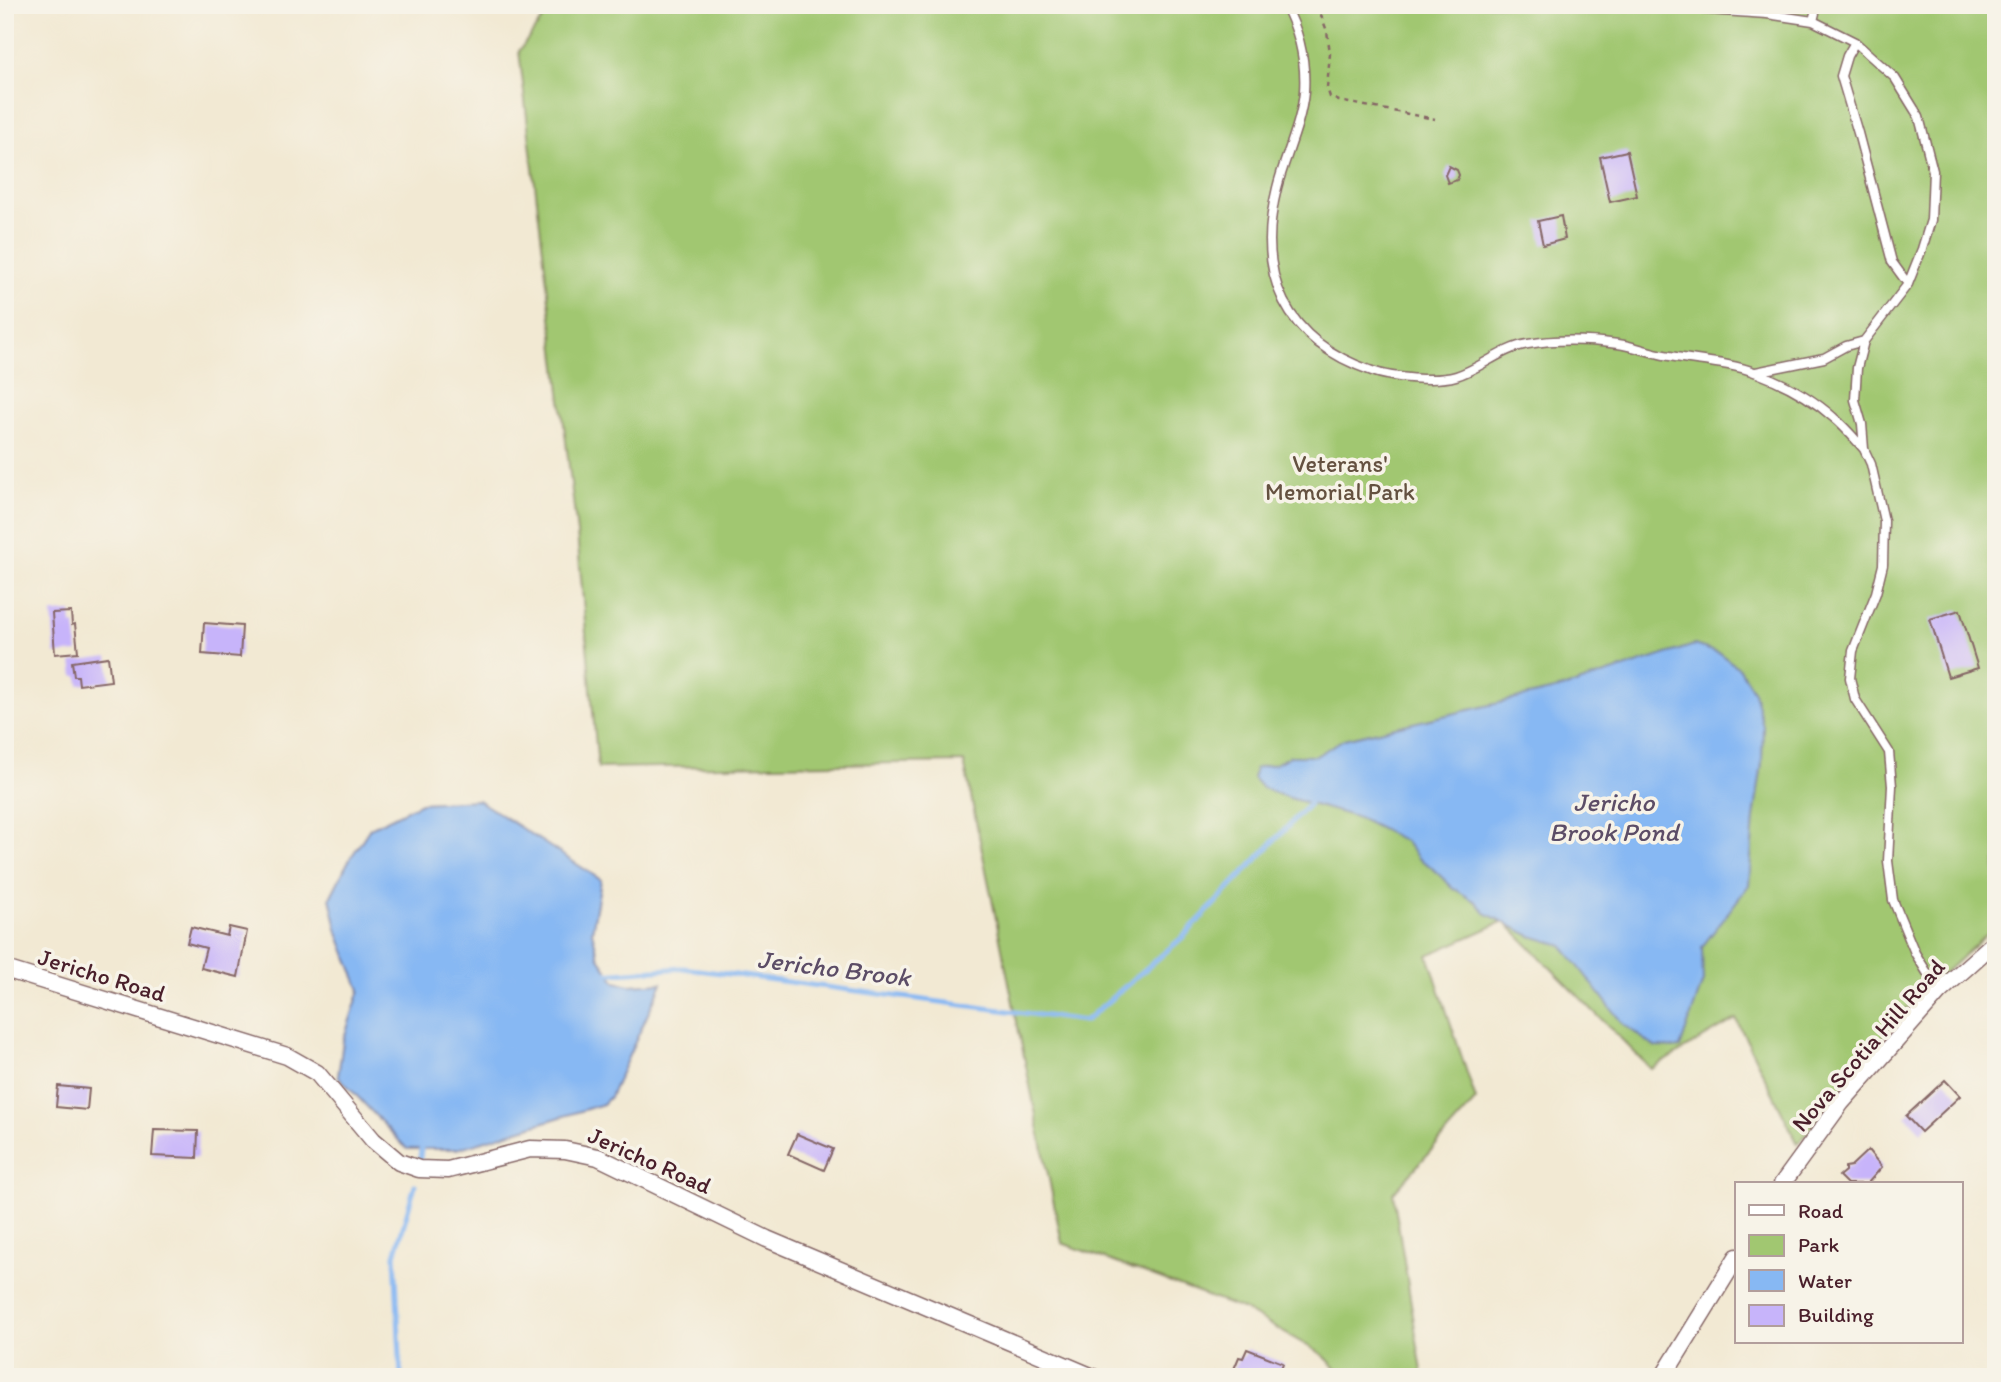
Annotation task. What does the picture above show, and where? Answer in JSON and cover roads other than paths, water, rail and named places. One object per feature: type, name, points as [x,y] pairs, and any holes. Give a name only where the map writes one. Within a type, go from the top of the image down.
[{"type":"street","name":"Nova Scotia Hill Road","points":[[1783,1182],[1841,1103],[1939,992],[1996,941]]},
{"type":"street","name":"Jericho Road","points":[[5,969],[287,1056],[317,1073],[373,1140],[399,1162],[419,1169],[448,1170],[530,1149],[565,1150],[598,1157],[767,1239],[1093,1377]]},
{"type":"street","points":[[1663,1377],[1735,1260]]},
{"type":"lane","points":[[1284,5],[1293,21],[1303,58],[1304,92],[1277,190],[1269,233],[1274,279],[1289,313],[1312,341],[1336,356],[1374,372],[1418,379],[1455,377],[1525,344],[1570,341],[1617,344],[1756,372],[1797,392],[1833,417],[1864,449]]},
{"type":"lane","points":[[1634,5],[1766,14],[1813,21],[1855,42],[1895,78],[1919,117],[1933,171],[1931,220],[1908,284],[1864,341],[1857,368],[1855,400],[1864,449],[1871,464],[1884,520],[1884,565],[1853,650],[1850,678],[1855,699],[1889,752],[1892,786],[1888,861],[1893,900],[1915,953],[1939,992]]},
{"type":"lane","points":[[1813,21],[1817,5]]},
{"type":"lane","points":[[1855,42],[1841,76],[1892,262],[1908,284]]},
{"type":"lane","points":[[1756,372],[1824,358],[1846,346],[1864,341]]},
{"type":"water","name":"Jericho Brook Pond","points":[[1694,645],[1719,653],[1740,669],[1754,692],[1763,726],[1762,764],[1754,818],[1749,885],[1702,947],[1703,981],[1680,1048],[1655,1047],[1623,1024],[1562,945],[1531,936],[1485,913],[1476,902],[1453,888],[1418,858],[1405,841],[1359,818],[1262,788],[1253,778],[1256,768],[1275,764],[1290,756],[1316,756],[1344,739],[1563,688]]},
{"type":"water","points":[[478,800],[601,880],[592,932],[599,958],[616,982],[630,985],[662,983],[610,1097],[603,1104],[457,1149],[407,1149],[338,1076],[343,1041],[360,990],[338,933],[330,898],[348,862],[370,828],[421,803]]},
{"type":"waterway","name":"Jericho Brook","points":[[603,974],[683,968],[1085,1021],[1184,936],[1309,804]]},
{"type":"waterway","name":"Jericho Brook","points":[[420,1158],[422,1142]]},
{"type":"waterway","name":"Jericho Brook","points":[[401,1377],[395,1255],[415,1185]]},
{"type":"park label","name":"Veterans' Memorial Park","points":[[1340,477]]}]
